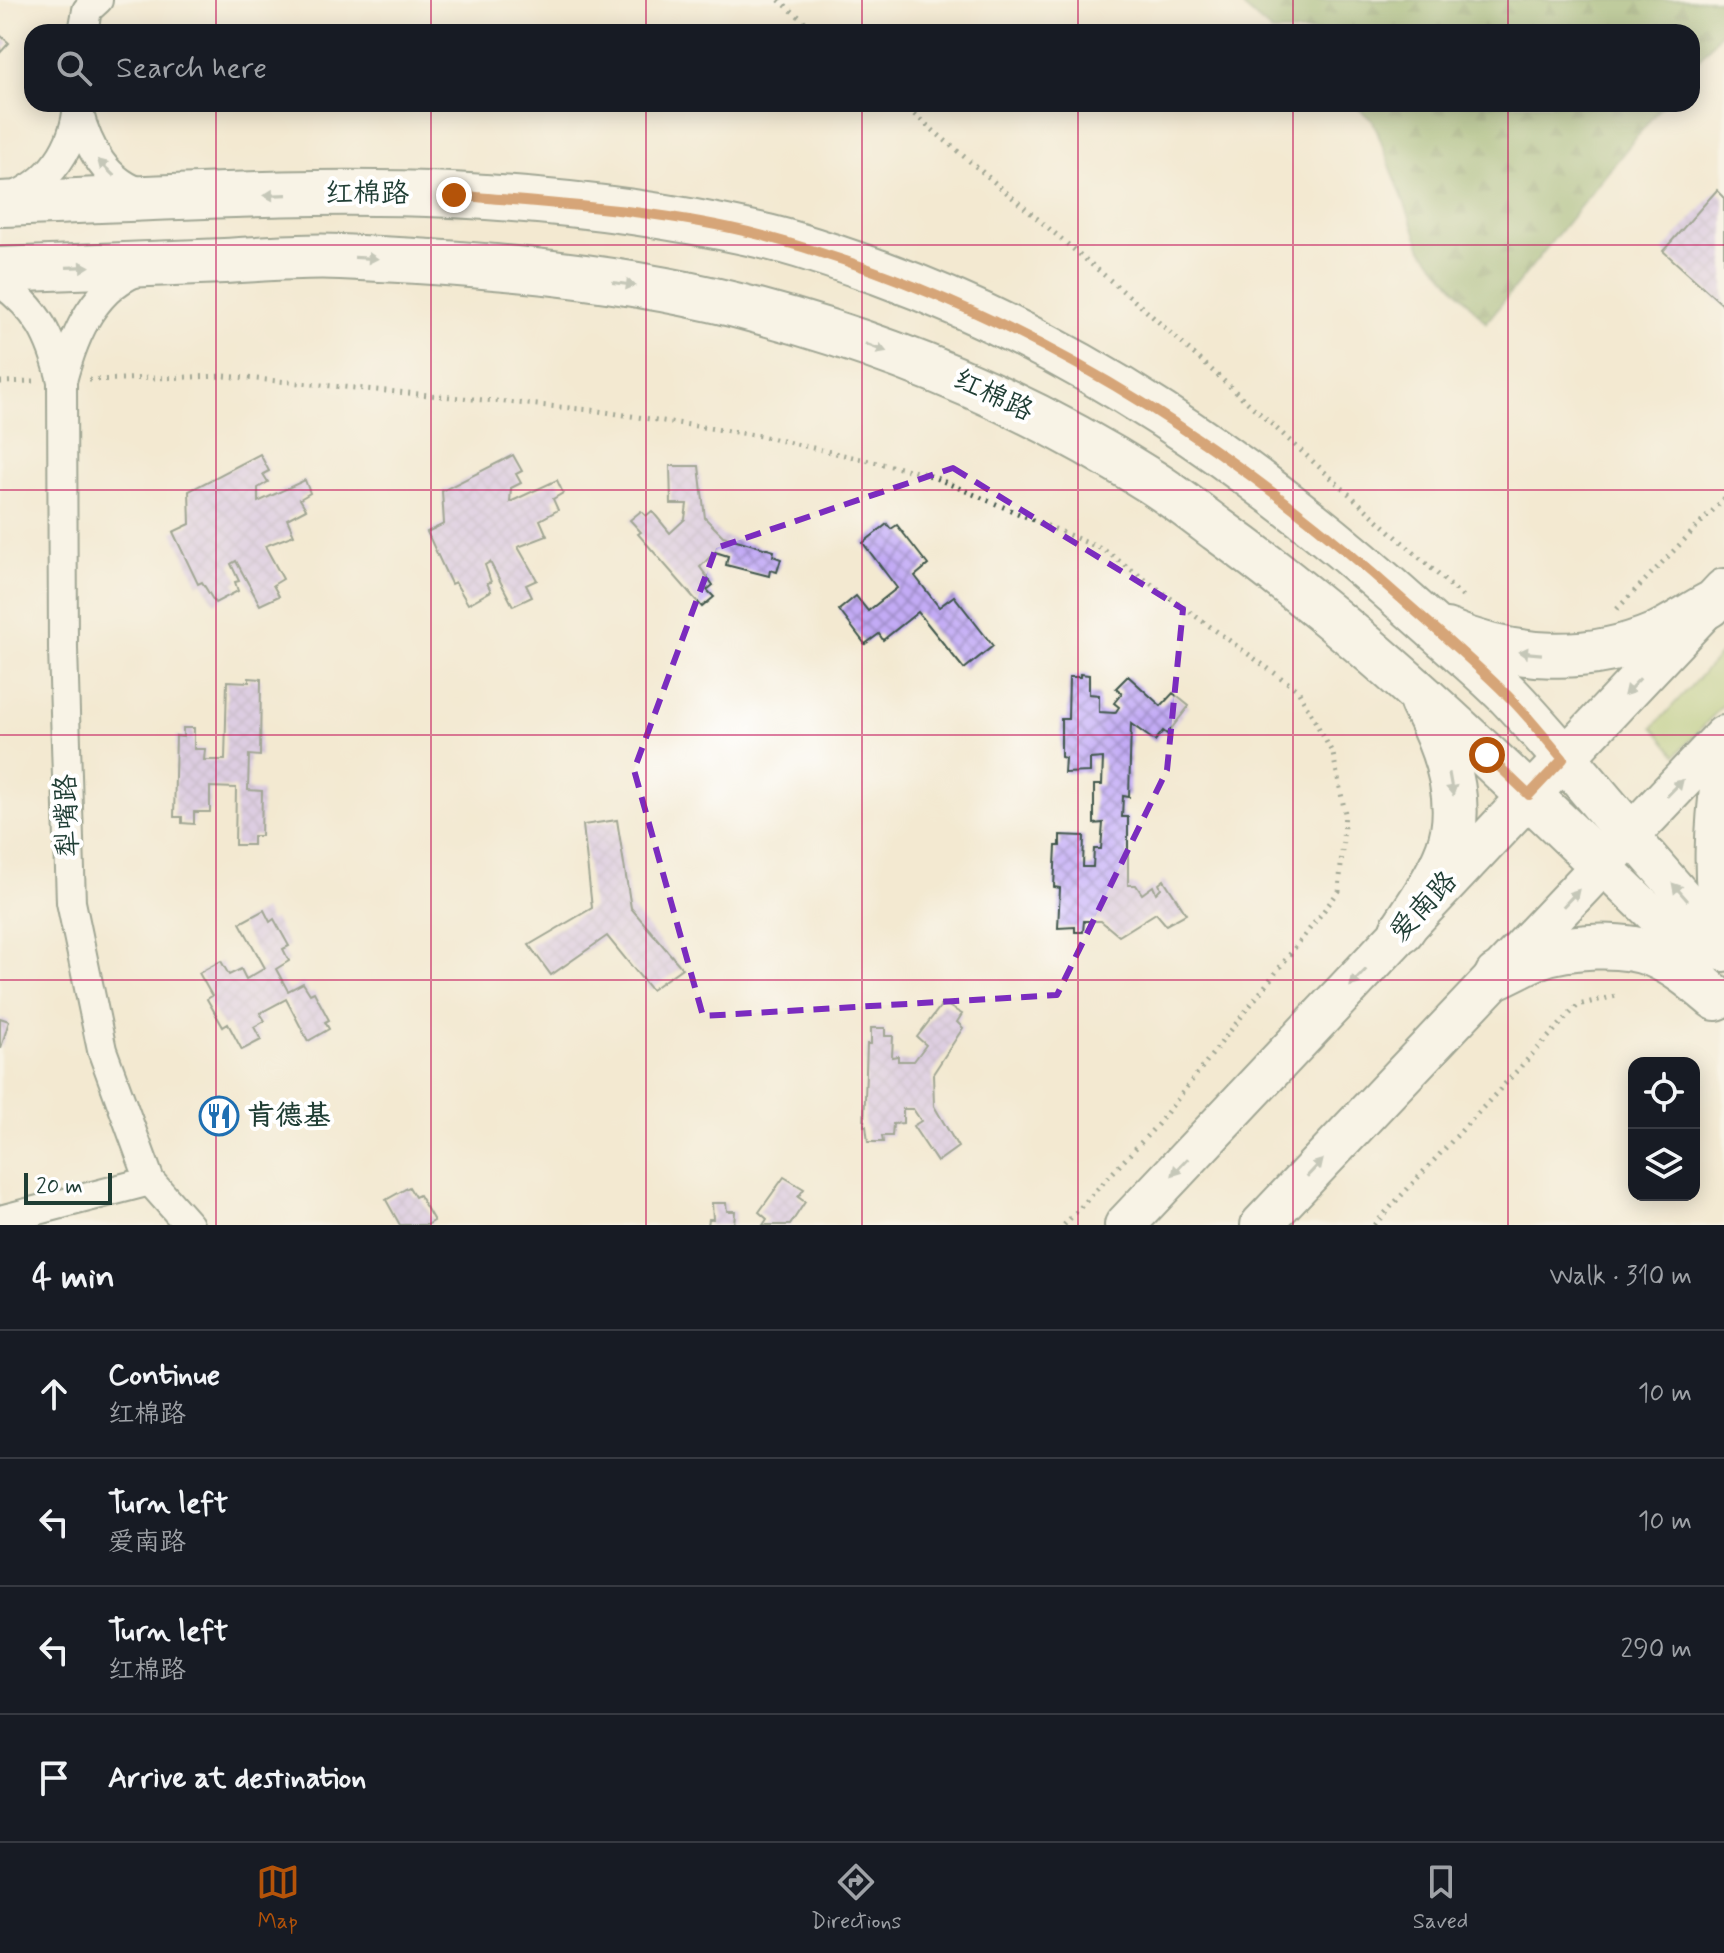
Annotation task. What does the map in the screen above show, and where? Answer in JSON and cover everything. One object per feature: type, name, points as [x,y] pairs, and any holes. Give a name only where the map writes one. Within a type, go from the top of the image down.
[{"type":"main road","name":"红棉路","points":[[0,203],[336,193],[454,195],[562,204],[758,234],[930,291],[1016,331],[1113,382],[1207,443],[1284,499],[1368,569],[1509,697],[1563,759],[1616,850]]},
{"type":"main road","name":"红棉路","points":[[0,270],[335,256],[459,264],[651,288],[756,310],[859,342],[955,378],[1039,417],[1152,482],[1252,554],[1413,686],[1529,795],[1616,850]]},
{"type":"main road","points":[[1430,624],[1478,645],[1525,654],[1570,655],[1611,649],[1656,635],[1717,597]]},
{"type":"main road","name":"爱南路","points":[[1125,1225],[1717,597]]},
{"type":"main road","points":[[1402,930],[1433,883],[1449,846],[1454,805],[1437,730],[1413,686]]},
{"type":"main road","points":[[1261,1225],[1724,736]]},
{"type":"main road","points":[[1724,773],[1715,853],[1717,896],[1724,930]]},
{"type":"main road","points":[[1497,976],[1539,956],[1577,948],[1614,948],[1652,954],[1685,972],[1720,1004]]},
{"type":"street","points":[[84,24],[87,10],[98,0]]},
{"type":"street","points":[[0,203],[39,184],[58,164],[70,139],[77,112]]},
{"type":"street","points":[[79,112],[85,138],[98,161],[134,191],[162,199]]},
{"type":"street","name":"犁嘴路","points":[[62,381],[71,347],[87,314],[109,289],[133,272],[167,263]]},
{"type":"street","name":"犁嘴路","points":[[0,282],[18,296],[41,322],[54,346],[62,381],[63,649],[71,902],[102,1050],[150,1181],[189,1225]]},
{"type":"street","points":[[1616,850],[1689,903],[1724,953]]},
{"type":"street","points":[[1616,850],[1663,924],[1720,1004]]},
{"type":"street","points":[[0,1220],[150,1181]]},
{"type":"path","points":[[779,0],[808,24]]},
{"type":"path","points":[[911,112],[1143,308],[1466,600]]},
{"type":"path","points":[[0,382],[224,376],[592,410],[761,436],[926,474],[1104,550],[1298,690],[1333,754],[1345,813],[1339,891],[1158,1124],[1064,1225]]},
{"type":"path","points":[[1609,617],[1724,499]]},
{"type":"path","points":[[1374,1225],[1578,1005],[1616,996]]},
{"type":"highlighted area","points":[[953,468],[1183,609],[1167,770],[1057,995],[703,1016],[634,770],[716,548]]},
{"type":"green space","points":[[1235,0],[1724,0],[1724,29],[1700,58],[1700,24],[1263,24]]},
{"type":"green space","points":[[1362,112],[1657,112],[1486,323],[1422,249],[1373,121]]},
{"type":"green space","points":[[1724,650],[1724,704],[1676,755],[1653,727]]},
{"type":"building","points":[[0,35],[9,43],[0,53]]},
{"type":"building","points":[[1717,190],[1724,197],[1724,306],[1663,251]]},
{"type":"building","points":[[260,454],[269,471],[263,474],[268,482],[258,488],[258,502],[305,480],[310,493],[300,499],[306,509],[287,519],[294,535],[265,546],[283,579],[273,585],[279,596],[260,605],[236,561],[231,564],[239,581],[235,582],[238,591],[215,603],[202,582],[198,584],[173,532],[190,524],[189,491]]},
{"type":"building","points":[[513,455],[522,471],[516,474],[521,483],[511,488],[510,502],[557,480],[563,493],[553,499],[558,510],[540,520],[547,536],[518,547],[537,580],[526,585],[532,597],[513,606],[490,562],[485,565],[491,591],[468,604],[455,582],[451,584],[427,532],[444,524],[442,491]]},
{"type":"building","points":[[670,466],[699,466],[705,518],[723,536],[774,551],[773,556],[781,559],[777,572],[770,570],[769,576],[726,565],[728,556],[715,552],[700,567],[713,585],[707,590],[714,597],[702,607],[638,534],[641,532],[630,520],[641,511],[646,516],[652,511],[670,533],[685,519],[687,504],[671,504]]},
{"type":"building","points":[[887,524],[891,529],[897,525],[928,565],[915,576],[939,607],[954,596],[993,646],[964,669],[918,612],[883,640],[879,634],[865,644],[839,610],[856,596],[868,611],[897,588],[863,543]]},
{"type":"building","points":[[1080,674],[1089,675],[1089,694],[1099,695],[1099,712],[1115,713],[1119,707],[1114,703],[1122,693],[1116,688],[1128,676],[1161,706],[1173,693],[1189,706],[1167,734],[1163,731],[1155,741],[1131,724],[1129,797],[1123,796],[1122,817],[1128,817],[1128,885],[1136,885],[1142,894],[1153,886],[1156,893],[1164,880],[1186,914],[1166,925],[1156,913],[1119,936],[1101,921],[1084,921],[1083,932],[1075,932],[1075,927],[1058,928],[1060,888],[1054,887],[1056,846],[1060,846],[1060,835],[1084,836],[1083,867],[1093,867],[1094,849],[1101,849],[1103,823],[1094,824],[1094,785],[1102,785],[1103,758],[1090,759],[1090,772],[1064,773],[1065,758],[1061,757],[1061,719],[1068,719],[1069,677],[1080,677]]},
{"type":"building","points":[[249,678],[261,679],[260,756],[249,755],[248,790],[262,791],[261,836],[253,836],[253,845],[235,845],[236,788],[210,787],[210,812],[194,812],[194,824],[182,823],[182,817],[174,817],[176,736],[183,737],[183,728],[194,728],[194,749],[205,749],[204,760],[225,760],[227,681],[249,682]]},
{"type":"building","points":[[617,820],[631,908],[682,968],[651,990],[607,936],[551,975],[529,945],[592,908],[583,825]]},
{"type":"building","points":[[264,910],[270,922],[274,919],[289,946],[283,949],[289,961],[276,969],[288,991],[303,983],[310,994],[314,992],[329,1020],[325,1022],[329,1029],[308,1041],[286,999],[260,1013],[265,1021],[254,1027],[261,1040],[242,1050],[228,1024],[223,1027],[207,999],[212,996],[199,973],[221,961],[229,975],[241,969],[246,979],[265,968],[240,923]]},
{"type":"building","points":[[943,1003],[962,1014],[957,1022],[963,1028],[933,1074],[934,1106],[958,1147],[937,1162],[913,1126],[921,1121],[913,1109],[903,1109],[903,1123],[893,1124],[892,1136],[882,1136],[883,1142],[868,1142],[864,1126],[867,1044],[871,1044],[871,1028],[885,1028],[885,1036],[893,1036],[892,1057],[898,1056],[898,1061],[914,1061],[926,1045],[917,1037]]},
{"type":"building","points":[[0,1018],[9,1021],[1,1048],[0,1048]]},
{"type":"building","points":[[784,1177],[804,1189],[798,1197],[805,1202],[790,1225],[763,1225],[767,1219],[759,1212]]},
{"type":"building","points":[[409,1187],[415,1197],[419,1195],[434,1221],[427,1225],[400,1225],[386,1200]]},
{"type":"building","points":[[712,1203],[726,1203],[727,1211],[735,1211],[734,1225],[708,1225],[709,1219],[713,1219]]},
{"type":"place","name":"肯德基","points":[[219,1116]]},
{"type":"route","points":[[454,195],[656,216],[758,234],[930,291],[1016,331],[1113,382],[1207,443],[1284,499],[1368,569],[1509,697],[1563,759],[1529,795],[1487,755]]}]
